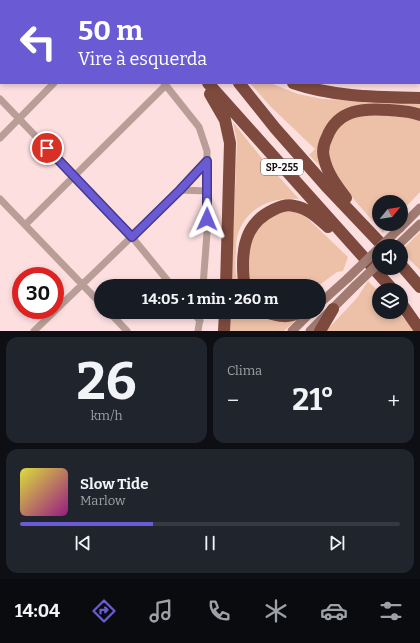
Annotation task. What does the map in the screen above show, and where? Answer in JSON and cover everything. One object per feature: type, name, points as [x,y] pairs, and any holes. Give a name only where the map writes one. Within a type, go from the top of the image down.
[{"type":"highway","points":[[203,84],[215,100],[224,120],[230,143],[226,279]]},
{"type":"highway","name":"SP-255","points":[[209,84],[386,283]]},
{"type":"highway","name":"SP-255","points":[[240,84],[290,146],[376,239]]},
{"type":"highway","points":[[297,84],[329,92],[420,98]]},
{"type":"highway","points":[[369,230],[332,178],[326,166],[323,156],[324,143],[329,131],[338,120],[351,112],[366,108],[411,112],[420,115]]},
{"type":"highway","points":[[243,279],[243,257],[246,239],[258,219],[275,209],[293,205],[304,208],[356,250]]},
{"type":"highway","points":[[408,272],[420,283]]},
{"type":"highway","points":[[408,273],[420,287]]},
{"type":"highway","points":[[408,306],[420,319]]},
{"type":"highway","points":[[320,331],[333,309]]},
{"type":"highway","points":[[408,313],[420,330]]},
{"type":"highway","points":[[224,331],[225,319]]},
{"type":"main road","points":[[389,239],[420,208]]},
{"type":"main road","points":[[404,239],[420,224]]},
{"type":"main road","points":[[326,298],[372,255]]},
{"type":"main road","points":[[310,331],[372,270]]},
{"type":"main road","points":[[292,331],[304,319]]},
{"type":"street","points":[[0,138],[53,84]]},
{"type":"street","points":[[25,225],[165,84],[199,127],[207,151],[207,234],[202,279]]},
{"type":"street","points":[[0,99],[132,237],[166,279]]},
{"type":"street","points":[[34,331],[180,190],[207,161]]},
{"type":"street","points":[[180,190],[207,191]]},
{"type":"street","points":[[0,199],[94,297]]},
{"type":"street","points":[[116,319],[127,331]]},
{"type":"street","points":[[198,331],[200,321]]},
{"type":"shaded area","points":[[251,84],[273,84],[298,94],[323,99],[420,103],[420,112],[358,105],[325,130],[318,143],[319,165],[309,155],[315,149],[270,106]]},
{"type":"shaded area","points":[[364,113],[420,119],[420,192],[408,205],[408,195],[372,195],[372,220],[332,174],[327,155],[331,134],[340,122]]},
{"type":"shaded area","points":[[233,122],[260,156],[299,199],[280,200],[263,205],[256,209],[243,222],[238,233],[236,244],[235,261],[237,279],[231,279],[237,142]]},
{"type":"shaded area","points":[[288,210],[300,211],[348,257],[343,271],[337,272],[326,280],[248,279],[249,238],[263,220]]},
{"type":"shaded area","points":[[420,232],[420,270],[408,258],[408,244]]},
{"type":"shaded area","points":[[368,281],[372,285],[372,319],[405,319],[416,331],[326,331],[357,298]]},
{"type":"shaded area","points":[[230,319],[297,319],[284,331],[229,331]]},
{"type":"route","points":[[47,148],[132,237],[207,161],[207,219]]}]
